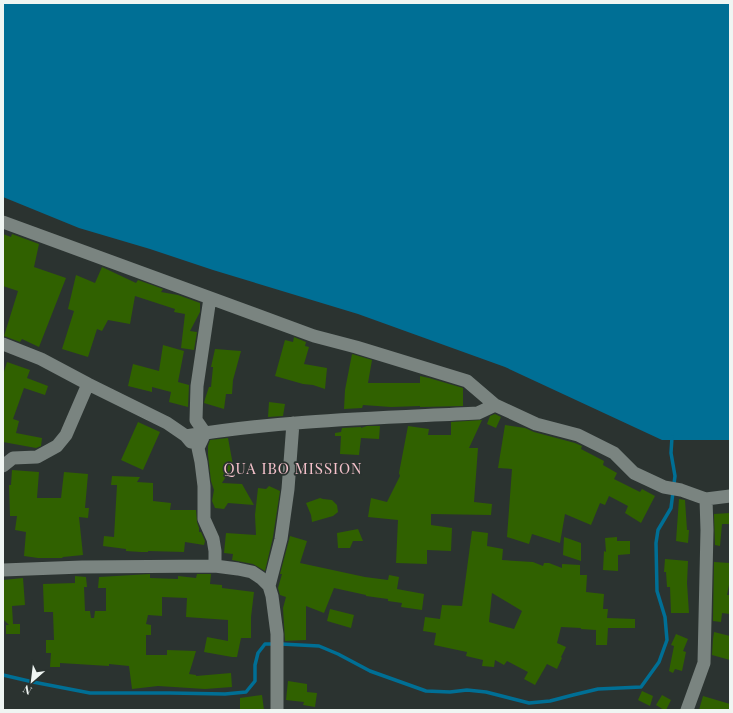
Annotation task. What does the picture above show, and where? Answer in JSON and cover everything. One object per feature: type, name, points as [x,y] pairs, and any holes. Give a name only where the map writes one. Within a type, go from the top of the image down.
[{"type":"street","points":[[3,222],[314,336],[467,380],[495,405],[536,424],[578,435],[614,453],[634,473],[664,487],[681,490],[706,499],[730,496]]},
{"type":"street","points":[[205,433],[196,420],[197,386],[210,298]]},
{"type":"street","points":[[3,344],[42,359],[88,384],[167,423],[186,436],[198,448],[204,486],[204,519],[212,539],[215,552],[215,566]]},
{"type":"street","points":[[3,466],[13,458],[37,457],[57,446],[66,435],[88,384]]},
{"type":"street","points":[[186,436],[293,423],[478,413],[495,405]]},
{"type":"street","points":[[269,586],[281,539],[288,489],[293,423]]},
{"type":"street","points":[[198,448],[205,433]]},
{"type":"street","points":[[687,710],[704,663],[707,530],[706,499]]},
{"type":"street","points":[[3,570],[82,567],[215,566],[238,568],[252,572],[269,586],[272,596],[277,635],[277,710]]},
{"type":"water","points":[[3,3],[730,3],[730,440],[662,440],[505,367],[358,314],[79,228],[3,197]]},
{"type":"building","points":[[3,234],[11,237],[12,234],[39,244],[34,267],[66,278],[39,347],[22,339],[20,342],[4,336],[18,291],[3,286]]},
{"type":"building","points":[[102,267],[136,283],[138,280],[163,289],[161,292],[178,295],[200,303],[200,312],[190,331],[197,332],[194,350],[181,348],[185,314],[174,312],[175,309],[135,296],[130,324],[108,320],[102,331],[97,329],[88,357],[62,349],[74,311],[68,309],[76,275],[95,283]]},
{"type":"building","points":[[294,337],[306,342],[305,346],[309,347],[304,364],[327,368],[325,389],[275,376],[285,340],[293,342]]},
{"type":"building","points":[[163,345],[184,351],[178,382],[189,385],[188,407],[169,402],[171,392],[152,387],[152,392],[128,386],[133,364],[159,371]]},
{"type":"building","points":[[215,349],[241,351],[233,380],[232,394],[226,394],[224,409],[204,403],[209,387],[211,387],[213,367],[211,367]]},
{"type":"building","points":[[352,354],[372,360],[368,383],[420,383],[420,376],[429,378],[463,388],[463,406],[391,407],[363,405],[362,408],[344,409],[345,390]]},
{"type":"building","points":[[7,362],[30,370],[27,378],[48,386],[45,395],[24,388],[13,419],[19,421],[16,433],[42,438],[41,446],[36,448],[3,442],[3,375]]},
{"type":"building","points":[[269,402],[285,404],[283,416],[268,417]]},
{"type":"building","points":[[495,414],[501,417],[496,428],[487,424],[490,416]]},
{"type":"building","points":[[482,420],[469,448],[478,448],[474,502],[492,504],[491,515],[431,514],[431,525],[452,528],[451,551],[427,550],[427,564],[396,563],[398,520],[368,517],[371,498],[387,502],[400,476],[399,473],[408,426],[429,429],[428,435],[451,435],[451,422]]},
{"type":"building","points":[[138,422],[160,432],[143,470],[121,460]]},
{"type":"building","points":[[505,425],[525,428],[582,446],[581,449],[604,461],[603,465],[617,473],[614,479],[640,492],[642,489],[655,496],[641,523],[625,513],[628,506],[609,496],[605,505],[600,503],[591,525],[565,514],[560,543],[532,534],[529,544],[507,537],[512,469],[498,468]]},
{"type":"building","points":[[367,426],[380,426],[379,439],[361,438],[359,455],[340,454],[341,436],[335,436],[335,433],[341,432],[342,428],[361,428]]},
{"type":"building","points":[[228,438],[233,465],[222,483],[242,484],[254,505],[228,503],[224,509],[215,508],[212,501],[214,490],[211,481],[208,446],[210,440]]},
{"type":"building","points":[[12,470],[39,472],[37,498],[61,498],[64,472],[88,474],[85,508],[89,508],[88,518],[79,517],[83,555],[62,558],[38,558],[24,556],[26,532],[15,530],[17,516],[10,516],[9,485],[11,485]]},
{"type":"building","points":[[112,476],[140,477],[137,482],[153,483],[153,501],[171,503],[170,510],[196,510],[199,532],[201,532],[205,541],[204,545],[185,542],[184,552],[126,551],[126,549],[103,546],[104,536],[114,537],[117,485],[111,485]]},
{"type":"building","points":[[269,486],[280,491],[273,537],[265,571],[253,564],[232,560],[233,554],[224,553],[226,533],[256,535],[255,515],[258,488],[266,489]]},
{"type":"building","points":[[320,498],[332,500],[337,505],[338,512],[333,516],[312,522],[306,503]]},
{"type":"building","points":[[679,499],[685,500],[687,530],[689,530],[688,543],[676,541]]},
{"type":"building","points":[[730,513],[730,524],[722,524],[720,546],[715,545],[714,514]]},
{"type":"building","points":[[358,529],[363,541],[353,541],[350,548],[338,548],[337,533]]},
{"type":"building","points":[[472,531],[488,533],[487,546],[503,549],[502,560],[533,562],[543,566],[544,563],[549,563],[562,568],[562,564],[580,565],[580,575],[587,575],[586,592],[604,594],[603,609],[608,609],[607,618],[635,619],[635,628],[608,628],[607,645],[596,645],[596,630],[561,627],[557,643],[566,647],[561,657],[562,658],[557,669],[547,664],[535,685],[524,679],[528,672],[507,661],[504,665],[495,660],[494,667],[482,666],[483,660],[466,656],[467,652],[434,645],[436,633],[423,631],[425,617],[440,619],[442,605],[462,606]],"holes":[[[492,593],[522,611],[514,629],[489,622]]]},
{"type":"building","points":[[290,536],[307,541],[300,563],[365,577],[388,580],[389,575],[399,577],[397,589],[424,594],[422,610],[401,607],[402,603],[388,601],[388,599],[366,596],[334,588],[324,613],[306,606],[306,640],[285,641],[283,608],[286,597],[280,595],[278,588]]},
{"type":"building","points":[[564,537],[581,543],[581,561],[563,555]]},
{"type":"building","points":[[617,537],[617,541],[630,541],[630,554],[618,555],[618,571],[603,570],[604,551],[606,552],[605,538]]},
{"type":"building","points":[[665,559],[688,561],[687,583],[689,613],[671,613],[670,587],[667,587],[666,572],[664,572]]},
{"type":"building","points":[[714,562],[730,563],[730,580],[727,595],[730,595],[730,614],[722,613],[721,622],[713,621]]},
{"type":"building","points":[[150,574],[150,578],[178,579],[178,576],[196,578],[197,574],[211,574],[210,584],[222,585],[222,588],[254,592],[251,617],[251,638],[241,638],[237,657],[204,652],[207,637],[228,641],[228,620],[186,617],[187,598],[162,597],[162,616],[148,615],[146,624],[151,625],[151,635],[146,635],[146,655],[167,655],[167,650],[196,651],[189,674],[196,676],[231,673],[232,687],[205,689],[158,686],[132,689],[129,666],[60,663],[60,667],[50,667],[51,653],[46,653],[46,640],[54,640],[53,612],[44,612],[43,584],[75,583],[75,576],[86,577],[87,587],[84,587],[85,611],[90,611],[91,618],[94,618],[95,611],[106,611],[106,588],[98,588],[99,577]]},
{"type":"building","points":[[23,578],[25,605],[12,606],[13,624],[20,624],[20,634],[6,634],[6,625],[9,625],[3,619],[3,580]]},
{"type":"building","points":[[330,609],[354,615],[351,628],[327,621]]},
{"type":"building","points":[[714,632],[730,636],[730,660],[712,655]]},
{"type":"building","points":[[676,634],[688,639],[683,651],[686,652],[682,671],[675,669],[673,673],[669,671],[674,646],[671,645]]},
{"type":"building","points":[[288,681],[307,684],[307,692],[317,693],[315,707],[303,705],[304,702],[286,700]]},
{"type":"building","points":[[642,691],[653,696],[650,706],[638,700]]},
{"type":"building","points":[[262,695],[264,710],[240,710],[240,698]]},
{"type":"building","points":[[662,695],[671,700],[666,710],[656,705]]},
{"type":"building","points":[[703,696],[730,704],[730,710],[699,710]]},
{"type":"waterway","points":[[281,644],[319,646],[370,671],[426,691],[450,692],[467,690],[486,692],[529,703],[550,701],[598,689],[641,687],[659,662],[667,640],[665,617],[657,591],[656,543],[658,530],[671,508],[675,476],[671,453],[672,437]]},
{"type":"waterway","points":[[3,675],[90,693],[225,694],[246,692],[255,681],[255,665],[258,653],[265,644],[274,644]]},
{"type":"district","name":"QUA IBO MISSION","points":[[293,468]]}]
